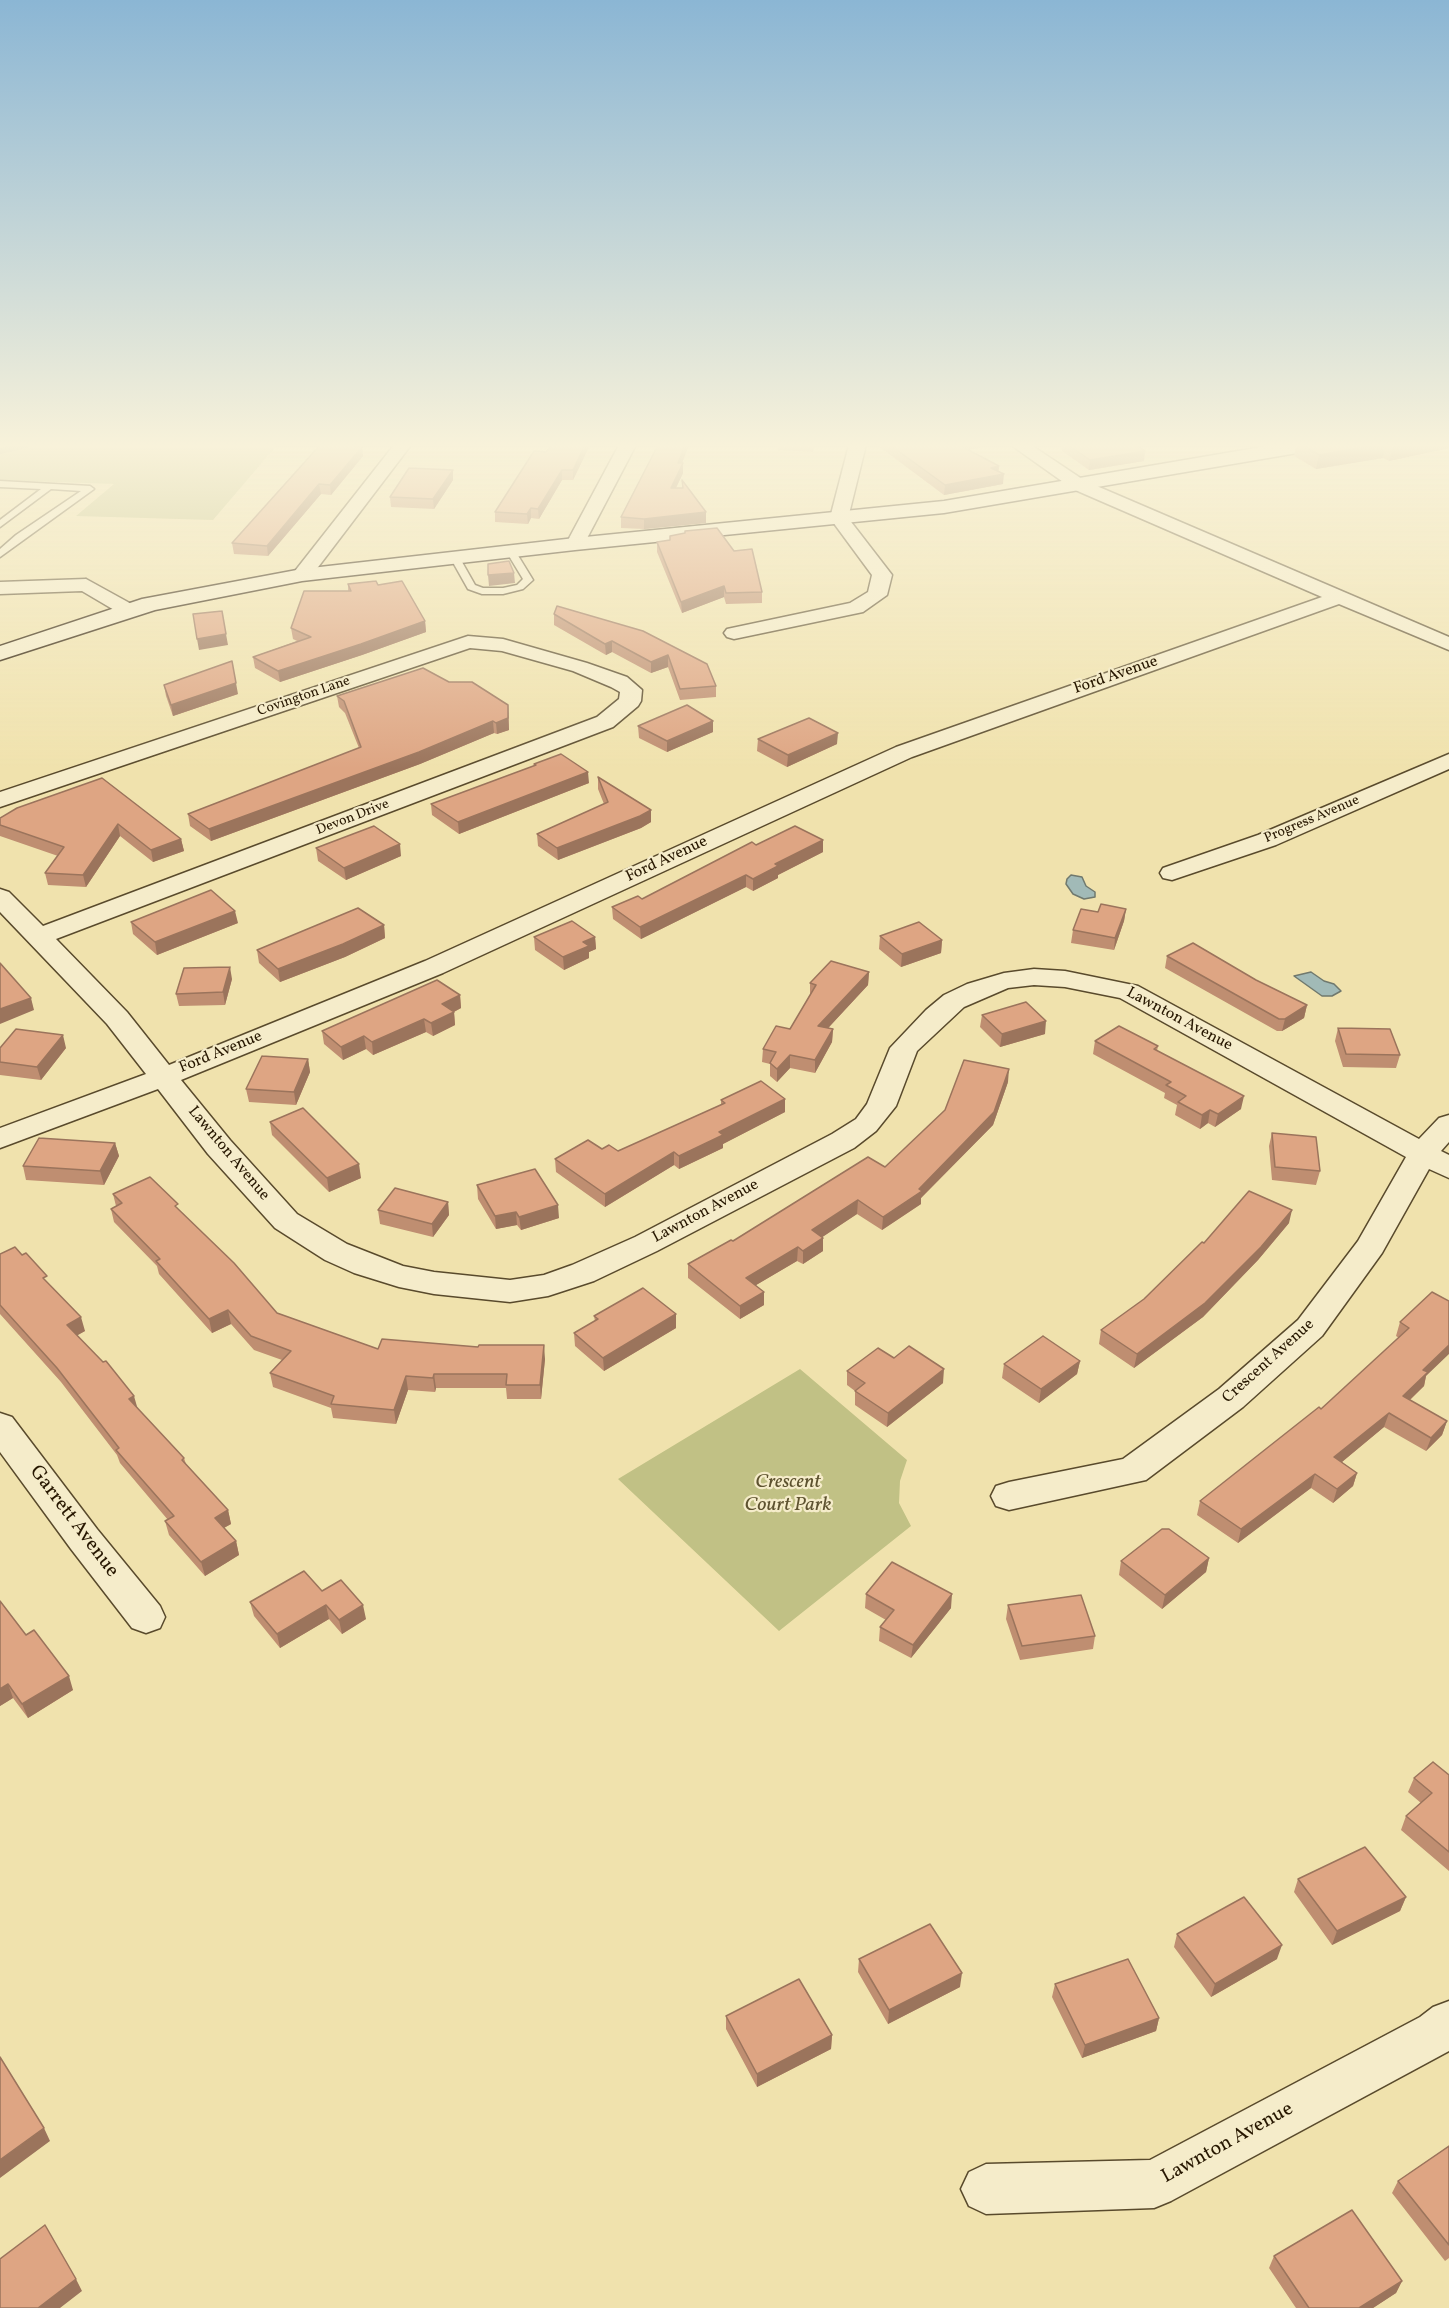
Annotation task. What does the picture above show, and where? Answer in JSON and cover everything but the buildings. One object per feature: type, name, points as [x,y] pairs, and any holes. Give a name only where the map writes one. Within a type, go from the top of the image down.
[{"type":"main road","points":[[0,653],[128,610],[197,594],[302,575],[495,553]]},
{"type":"street","points":[[302,575],[319,553]]},
{"type":"street","points":[[734,633],[855,608],[877,595],[882,575],[865,553]]},
{"type":"street","points":[[1237,553],[1449,644]]},
{"type":"street","points":[[0,588],[86,585],[128,610]]},
{"type":"street","name":"Ford Avenue","points":[[0,1139],[163,1077],[434,967],[904,752],[1340,597]]},
{"type":"street","name":"Covington Lane","points":[[0,800],[468,642],[503,645],[610,678]]},
{"type":"street","name":"Devon Drive","points":[[38,937],[605,722],[630,701],[631,690],[610,678]]},
{"type":"street","name":"Progress Avenue","points":[[1172,873],[1267,840],[1449,761]]},
{"type":"street","name":"Lawnton Avenue","points":[[0,897],[117,1017],[163,1077],[267,1202],[286,1221],[310,1237],[365,1265],[399,1276],[462,1287],[510,1291],[548,1285],[583,1273],[646,1244],[843,1141],[866,1125],[880,1106],[904,1048],[919,1031],[954,1001],[977,990],[1004,981],[1034,977],[1098,984],[1128,992],[1436,1161]]},
{"type":"street","name":"Crescent Avenue","points":[[1009,1496],[1134,1470],[1231,1398],[1310,1328],[1436,1161],[1449,1124]]},
{"type":"street","name":"Garrett Avenue","points":[[0,1426],[84,1539],[146,1617]]},
{"type":"street","name":"Lawnton Avenue","points":[[986,2189],[1154,2184],[1436,2033],[1449,2023]]},
{"type":"lane","points":[[456,557],[471,587],[482,591],[503,591],[520,587],[528,580],[512,553]]},
{"type":"green space","name":"Crescent Court Park","points":[[800,1369],[907,1460],[900,1481],[899,1503],[911,1526],[779,1631],[618,1479]]},
{"type":"water","points":[[1071,875],[1082,877],[1086,886],[1095,892],[1095,897],[1084,899],[1073,894],[1066,884]]},
{"type":"water","points":[[1311,972],[1324,981],[1334,984],[1341,991],[1332,996],[1322,996],[1294,976]]}]
